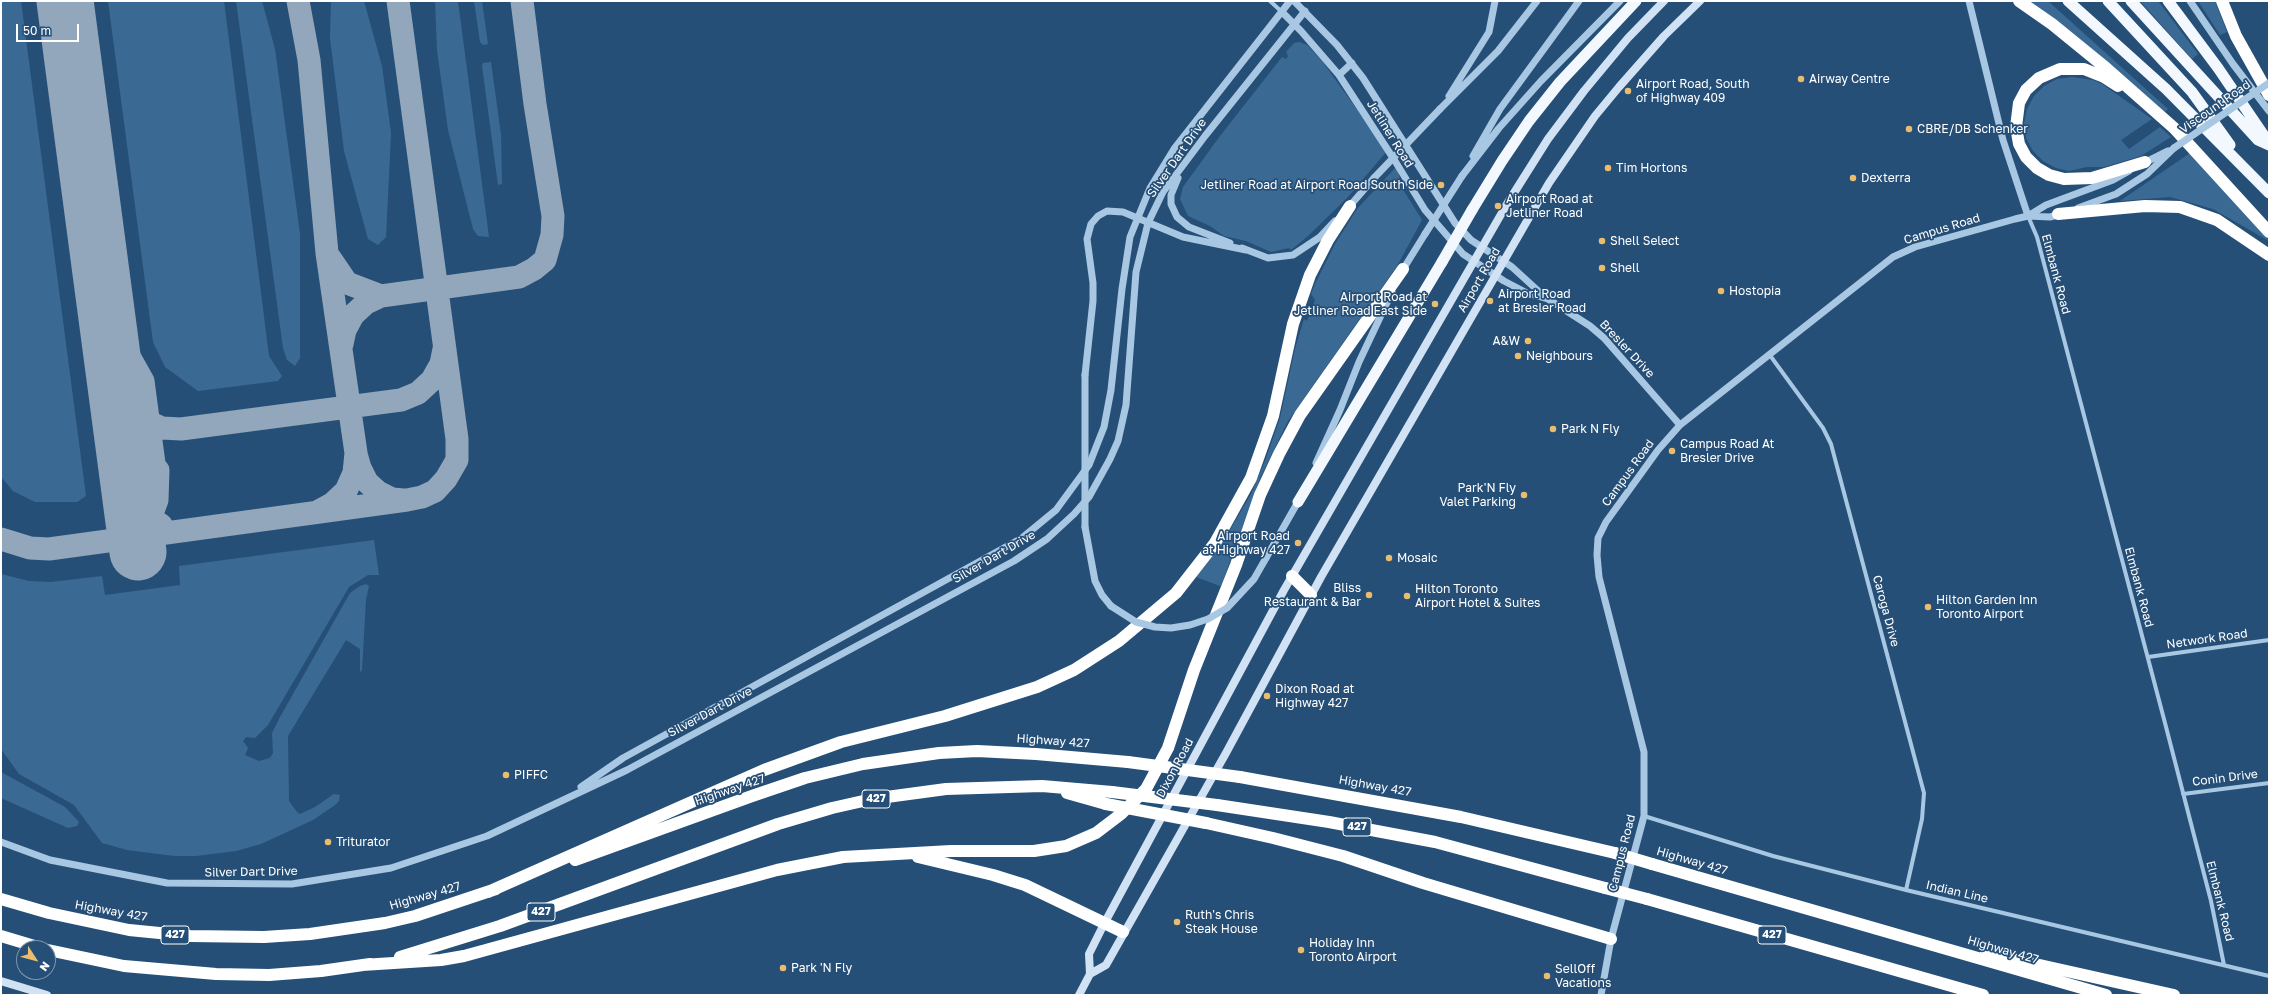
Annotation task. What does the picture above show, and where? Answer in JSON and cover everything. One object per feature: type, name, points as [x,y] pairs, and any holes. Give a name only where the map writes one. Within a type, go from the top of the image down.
[{"type":"highway","points":[[1298,502],[1472,210],[1529,120],[1560,82],[1636,1]]},
{"type":"highway","points":[[2019,1],[2088,53],[2179,134],[2269,232]]},
{"type":"highway","points":[[2068,1],[2166,89],[2248,170],[2269,193]]},
{"type":"highway","points":[[2108,1],[2192,92],[2248,170]]},
{"type":"highway","points":[[2131,1],[2258,140],[2269,144]]},
{"type":"highway","points":[[2168,1],[2218,68],[2269,144]]},
{"type":"highway","points":[[2222,1],[2236,36],[2269,95]]},
{"type":"highway","points":[[2141,100],[2089,71],[2060,70],[2039,78],[2026,90],[2019,104],[2016,127],[2019,144],[2029,161],[2042,172],[2056,178],[2092,178],[2145,162]]},
{"type":"highway","points":[[488,892],[632,827],[771,767],[841,742],[945,716],[1036,687],[1074,670],[1119,641],[1176,593],[1215,543],[1250,478],[1273,416],[1293,324],[1310,275],[1328,240],[1350,206]]},
{"type":"highway","points":[[2058,214],[2145,206],[2180,207],[2217,220],[2269,255]]},
{"type":"highway","points":[[362,965],[441,960],[464,956],[784,868],[843,856],[951,851],[1034,851],[1066,846],[1102,828],[1122,814],[1146,790],[1168,748],[1194,670],[1236,565],[1260,495],[1279,454],[1300,415],[1403,269]]},
{"type":"highway","points":[[1292,576],[1311,595]]},
{"type":"highway","name":"Highway 427","points":[[1,899],[49,913],[129,930],[190,936],[264,937],[310,934],[385,923],[414,916],[488,892],[805,778],[863,764],[925,755],[977,751],[1052,755],[1128,762],[1240,777],[1454,815],[1615,853],[2106,995]]},
{"type":"highway","points":[[1042,786],[1106,804],[1206,823],[1343,856],[1473,898],[1611,939]]},
{"type":"highway","name":"427","points":[[56,952],[124,966],[216,974],[269,975],[362,965],[412,954],[500,926],[757,832],[832,808],[872,799],[946,789],[1042,786],[1112,792],[1217,805],[1329,822],[1435,842],[1605,888],[1983,995]]},
{"type":"highway","points":[[909,854],[993,874],[1025,885],[1123,932]]},
{"type":"highway","points":[[1,936],[16,940]]},
{"type":"highway","points":[[1906,937],[2031,962],[2174,995]]},
{"type":"main road","name":"Airport Road","points":[[1292,576],[1524,177],[1569,110],[1620,47],[1664,1]]},
{"type":"main road","name":"Airport Road","points":[[1311,595],[1549,183],[1596,116],[1664,36],[1700,1]]},
{"type":"main road","name":"Dixon Road","points":[[1090,974],[1089,954],[1104,924],[1292,576]]},
{"type":"main road","points":[[1078,995],[1090,974],[1106,965],[1123,932],[1226,753],[1311,595]]},
{"type":"main road","points":[[1,980],[47,995]]},
{"type":"street","name":"Jetliner Road","points":[[1270,1],[1295,24],[1339,75],[1396,161],[1424,210],[1463,254],[1495,276]]},
{"type":"street","name":"Silver Dart Drive","points":[[564,799],[624,758],[1022,538],[1056,510],[1077,483],[1092,460],[1104,427],[1111,390],[1122,289],[1130,237],[1137,218],[1164,164],[1223,84],[1290,1]]},
{"type":"street","name":"Jetliner Road","points":[[1294,1],[1305,11],[1352,63],[1378,99],[1455,223],[1471,240],[1503,261]]},
{"type":"street","points":[[1440,109],[1489,32],[1495,1]]},
{"type":"street","points":[[1246,250],[1183,237],[1118,210],[1107,211],[1098,216],[1089,228],[1087,244],[1093,283],[1085,375],[1085,527],[1095,581],[1102,595],[1111,606],[1136,622],[1155,627],[1171,628],[1190,625],[1208,619],[1227,608],[1250,585],[1298,502],[1340,410],[1359,362],[1403,269],[1462,176],[1500,109],[1579,1]]},
{"type":"street","points":[[1462,176],[1499,128],[1620,1]]},
{"type":"street","points":[[1969,1],[2003,140],[2028,216]]},
{"type":"street","points":[[2190,1],[2233,64],[2269,112]]},
{"type":"street","points":[[1181,171],[1171,204],[1177,217],[1189,227],[1268,258],[1293,256],[1320,237],[1350,206],[1374,178],[1498,51],[1536,4]]},
{"type":"street","name":"Silver Dart Drive","points":[[1,842],[50,860],[167,883],[292,884],[390,868],[487,836],[627,770],[1014,561],[1061,528],[1089,497],[1118,441],[1126,404],[1136,272],[1148,223],[1163,192],[1181,171],[1204,136],[1305,11]]},
{"type":"street","points":[[1339,75],[1352,63]]},
{"type":"street","name":"Viscount Road","points":[[2174,148],[2269,83]]},
{"type":"street","name":"Campus Road","points":[[2028,216],[2050,217],[2116,194],[2147,174],[2174,148]]},
{"type":"street","name":"Campus Road","points":[[1601,995],[1611,939],[1644,816],[1644,752],[1599,578],[1597,550],[1598,538],[1606,522],[1658,450],[1680,425],[1893,257],[1915,247],[2028,216],[2046,205],[2113,180],[2174,148]]},
{"type":"street","name":"Elmbank Road","points":[[2028,216],[2037,237],[2148,657],[2221,946],[2224,965]]},
{"type":"street","name":"Bresler Drive","points":[[1503,261],[1528,281],[1548,300]]},
{"type":"street","name":"Bresler Drive","points":[[1495,276],[1527,292],[1548,300],[1574,314],[1604,338],[1680,425]]},
{"type":"street","name":"Caroga Drive","points":[[1769,354],[1823,428],[1831,444],[1924,793],[1922,819],[1906,890]]},
{"type":"street","name":"Network Road","points":[[2148,657],[2269,640]]},
{"type":"street","points":[[834,641],[841,654]]},
{"type":"street","name":"Conin Drive","points":[[2183,794],[2269,783]]},
{"type":"street","name":"Indian Line","points":[[1644,816],[1773,856],[1906,890],[2269,976]]},
{"type":"shaded area","points":[[1,1],[21,1],[86,496],[77,502],[35,502],[13,491],[1,477]]},
{"type":"shaded area","points":[[108,1],[224,1],[269,356],[282,376],[278,381],[198,391],[165,367],[153,342]]},
{"type":"shaded area","points":[[236,1],[262,1],[275,49],[300,234],[300,358],[295,366],[287,360],[283,348]]},
{"type":"shaded area","points":[[331,1],[364,1],[382,66],[391,133],[386,237],[378,245],[368,239],[344,151],[330,38]]},
{"type":"shaded area","points":[[435,1],[458,1],[489,237],[478,236],[473,229],[448,130],[437,50]]},
{"type":"shaded area","points":[[474,1],[482,1],[488,44],[483,45],[480,42]]},
{"type":"shaded area","points":[[2030,1],[2048,1],[2168,109],[2165,112],[2081,40]]},
{"type":"shaded area","points":[[2140,1],[2158,1],[2198,54],[2192,59]]},
{"type":"shaded area","points":[[2198,1],[2215,1],[2227,32],[2220,35]]},
{"type":"shaded area","points":[[1299,42],[1307,45],[1322,61],[1387,151],[1347,198],[1308,236],[1291,250],[1289,248],[1271,252],[1246,241],[1224,236],[1210,226],[1188,216],[1180,199],[1183,187],[1220,136],[1282,57],[1286,59],[1288,56],[1286,52],[1294,43]]},
{"type":"shaded area","points":[[491,62],[501,135],[502,184],[498,185],[482,66],[483,63]]},
{"type":"shaded area","points":[[2072,77],[2093,80],[2102,84],[2152,119],[2121,140],[2129,149],[2160,127],[2171,137],[2141,156],[2104,167],[2087,167],[2069,171],[2056,168],[2043,161],[2033,151],[2026,138],[2024,123],[2027,109],[2034,96],[2044,86],[2057,79]]},
{"type":"shaded area","points":[[2190,153],[2269,241],[2213,209],[2170,197],[2120,201]]},
{"type":"shaded area","points":[[1397,166],[1402,188],[1422,220],[1397,266],[1288,421],[1261,476],[1222,583],[1220,586],[1196,577],[1227,535],[1251,494],[1265,461],[1280,418],[1295,349],[1304,319],[1307,321],[1315,300],[1311,294],[1315,284],[1335,244],[1357,209]]},
{"type":"shaded area","points":[[374,540],[379,575],[368,575],[349,587],[268,725],[255,738],[246,737],[243,741],[248,748],[245,755],[259,761],[270,758],[273,753],[272,733],[350,593],[360,586],[366,584],[369,586],[366,600],[362,670],[360,672],[360,649],[346,640],[288,736],[289,801],[297,812],[300,814],[315,807],[334,794],[340,795],[339,801],[335,805],[313,820],[261,844],[236,851],[196,856],[175,856],[127,850],[102,843],[74,805],[19,774],[1,749],[1,574],[29,581],[51,582],[102,576],[105,595],[180,585],[179,566]]},
{"type":"shaded area","points":[[1,772],[65,807],[79,822],[77,826],[68,828],[1,798]]},
{"type":"taxiway","points":[[298,1],[309,60],[327,253],[356,453],[354,473],[346,491],[332,504],[319,511]]},
{"type":"taxiway","points":[[1,539],[30,548],[49,549],[407,500],[422,497],[435,491],[446,479],[457,460],[457,439],[398,1]]},
{"type":"taxiway","points":[[330,258],[347,283],[381,296],[519,277],[534,269],[545,260],[552,235],[553,216],[535,104],[522,1]]},
{"type":"taxiway","points":[[342,344],[345,330],[353,315],[366,303],[381,296]]},
{"type":"taxiway","points":[[106,315],[143,381],[157,486]]},
{"type":"taxiway","points":[[114,374],[123,398],[130,408],[144,420],[162,428],[181,429],[401,400],[418,393],[432,380],[441,364],[444,349]]},
{"type":"taxiway","points":[[356,454],[360,468],[367,482],[378,492],[392,499],[403,500]]},
{"type":"taxiway","points":[[123,537],[141,526],[153,511],[157,500],[158,470]]},
{"type":"taxiway","points":[[130,495],[144,514],[161,525]]},
{"type":"runway","points":[[65,1],[138,552]]},
{"type":"place","name":"Airway Centre","points":[[1801,79]]},
{"type":"place","name":"Airport Road, South of Highway 409","points":[[1628,91]]},
{"type":"place","name":"CBRE/DB Schenker","points":[[1909,129]]},
{"type":"place","name":"Tim Hortons","points":[[1608,168]]},
{"type":"place","name":"Dexterra","points":[[1853,178]]},
{"type":"place","name":"Jetliner Road at Airport Road South Side","points":[[1441,185]]},
{"type":"place","name":"Airport Road at Jetliner Road","points":[[1498,206]]},
{"type":"place","name":"Shell Select","points":[[1602,241]]},
{"type":"place","name":"Shell","points":[[1602,268]]},
{"type":"place","name":"Hostopia","points":[[1721,291]]},
{"type":"place","name":"Airport Road at Bresler Road","points":[[1490,301]]},
{"type":"place","name":"Airport Road at Jetliner Road East Side","points":[[1435,304]]},
{"type":"place","name":"A&W","points":[[1528,341]]},
{"type":"place","name":"Neighbours","points":[[1518,356]]},
{"type":"place","name":"Park N Fly","points":[[1553,429]]},
{"type":"place","name":"Campus Road At Bresler Drive","points":[[1672,451]]},
{"type":"place","name":"Park'N Fly Valet Parking","points":[[1524,495]]},
{"type":"place","name":"Airport Road at Highway 427","points":[[1298,543]]},
{"type":"place","name":"Mosaic","points":[[1389,558]]},
{"type":"place","name":"Bliss Restaurant & Bar","points":[[1369,595]]},
{"type":"place","name":"Hilton Toronto Airport Hotel & Suites","points":[[1407,596]]},
{"type":"place","name":"Hilton Garden Inn Toronto Airport","points":[[1928,607]]},
{"type":"place","name":"Dixon Road at Highway 427","points":[[1267,696]]},
{"type":"place","name":"PIFFC","points":[[506,775]]},
{"type":"place","name":"Triturator","points":[[328,842]]},
{"type":"place","name":"Ruth's Chris Steak House","points":[[1177,922]]},
{"type":"place","name":"Holiday Inn Toronto Airport","points":[[1301,950]]},
{"type":"place","name":"Park 'N Fly","points":[[783,968]]},
{"type":"place","name":"SellOff Vacations","points":[[1547,976]]}]
